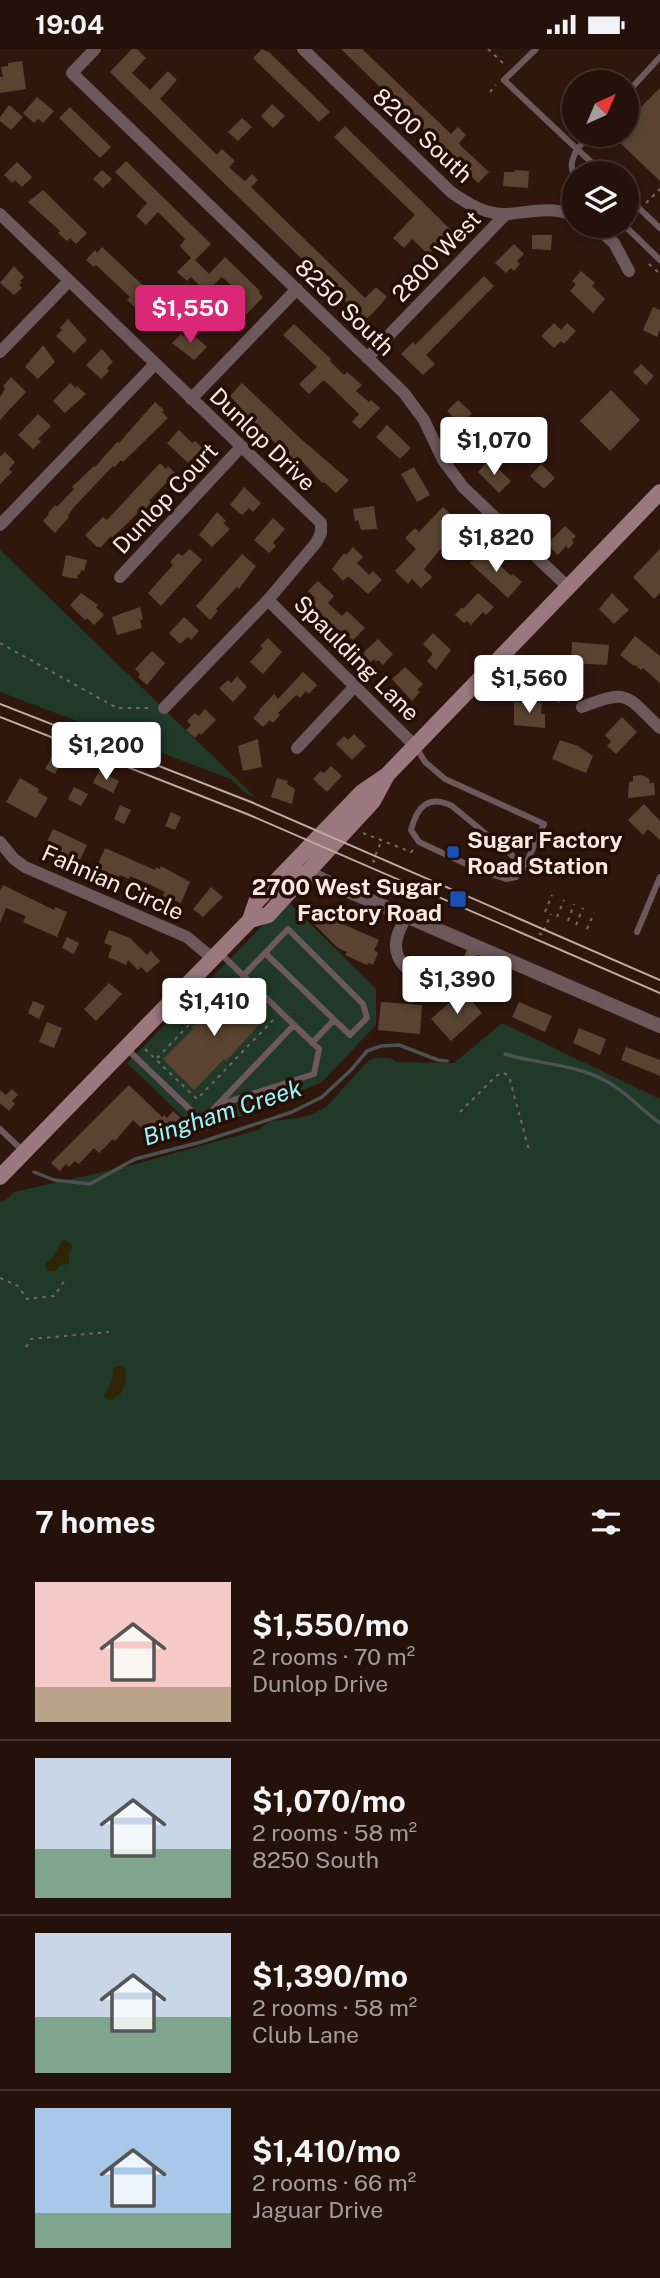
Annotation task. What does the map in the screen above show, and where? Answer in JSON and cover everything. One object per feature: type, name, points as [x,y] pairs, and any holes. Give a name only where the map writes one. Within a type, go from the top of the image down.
[{"type":"main road","points":[[250,920],[256,902],[362,792],[387,775],[660,492]]},
{"type":"main road","points":[[0,1177],[291,878],[308,872],[373,801],[387,775]]},
{"type":"street","name":"8250 South","points":[[95,49],[72,73],[416,407],[443,460],[463,487],[569,588]]},
{"type":"street","name":"8200 South","points":[[303,49],[451,192],[467,203],[484,211],[506,214],[550,209],[562,212]]},
{"type":"street","name":"Dunlop Drive","points":[[0,214],[321,523],[321,533],[316,543],[268,600],[164,708]]},
{"type":"street","name":"2800 West","points":[[367,358],[506,214]]},
{"type":"street","points":[[608,238],[629,271]]},
{"type":"street","points":[[0,352],[69,281]]},
{"type":"street","points":[[191,399],[297,289]]},
{"type":"street","points":[[0,525],[155,364]]},
{"type":"street","name":"Dunlop Court","points":[[120,577],[241,447]]},
{"type":"street","name":"Spaulding Lane","points":[[268,600],[415,745]]},
{"type":"street","points":[[297,748],[355,686]]},
{"type":"street","points":[[582,707],[605,698],[621,696],[636,704],[660,728]]},
{"type":"street","name":"Fahnian Circle","points":[[0,842],[14,859],[25,867],[187,937],[215,955]]},
{"type":"street","points":[[308,872],[660,1026]]},
{"type":"street","points":[[406,916],[396,939],[397,954],[402,964],[421,977],[438,981],[453,978],[466,967],[475,946]]},
{"type":"lane","points":[[536,49],[504,81],[590,161]]},
{"type":"lane","points":[[639,80],[660,57]]},
{"type":"lane","points":[[572,161],[577,149]]},
{"type":"lane","points":[[639,208],[660,228]]},
{"type":"lane","points":[[637,238],[660,260]]},
{"type":"lane","points":[[415,745],[425,762],[445,779],[544,824],[525,866],[516,877],[506,879],[479,870],[419,842],[411,830],[414,818],[421,808],[430,802],[441,801],[452,806],[525,866]]},
{"type":"lane","points":[[637,932],[660,877]]},
{"type":"lane","points":[[243,976],[265,953],[288,929],[363,1004],[367,1018],[350,1035],[265,953]]},
{"type":"lane","points":[[215,955],[243,976],[319,1049],[314,1074],[216,1106]]},
{"type":"lane","points":[[312,1043],[334,1020]]},
{"type":"lane","points":[[125,1047],[202,1121],[294,1025]]},
{"type":"lane","points":[[0,1129],[24,1152]]},
{"type":"path","points":[[488,49],[504,64]]},
{"type":"path","points":[[645,203],[660,189]]},
{"type":"path","points":[[649,264],[660,274]]},
{"type":"path","points":[[0,643],[117,708],[164,708]]},
{"type":"path","points":[[501,685],[559,702]]},
{"type":"path","points":[[359,831],[411,852],[414,849]]},
{"type":"path","points":[[375,862],[373,861],[382,841]]},
{"type":"path","points":[[545,912],[552,895]]},
{"type":"path","points":[[557,917],[564,900]]},
{"type":"path","points":[[568,921],[574,904]]},
{"type":"path","points":[[576,925],[583,908]]},
{"type":"path","points":[[587,929],[594,913]]},
{"type":"path","points":[[539,933],[542,935],[551,914]]},
{"type":"path","points":[[156,1059],[234,979],[229,974]]},
{"type":"path","points":[[188,1005],[198,1016]]},
{"type":"path","points":[[183,1010],[194,1020]]},
{"type":"path","points":[[145,1049],[197,1099],[275,1018]]},
{"type":"path","points":[[460,1112],[496,1076],[502,1073],[506,1075],[510,1080],[529,1150]]},
{"type":"path","points":[[0,1278],[18,1286],[27,1299],[54,1296],[65,1280]]},
{"type":"path","points":[[26,1347],[31,1339],[109,1332]]},
{"type":"green space","points":[[0,550],[256,798],[244,792],[231,779],[0,692]]},
{"type":"green space","points":[[287,901],[376,989],[376,1025],[322,1082],[200,1133],[127,1063]]},
{"type":"green space","points":[[502,1023],[660,1099],[660,1480],[0,1480],[0,1201],[6,1200],[14,1192],[125,1167],[258,1130],[271,1121],[311,1115],[326,1107],[368,1061],[390,1058],[396,1062],[454,1063]]},
{"type":"sand","points":[[66,1240],[73,1246],[69,1253],[69,1264],[60,1265],[55,1271],[47,1271],[45,1264],[54,1256],[62,1241]]},
{"type":"sand","points":[[116,1366],[125,1369],[126,1379],[121,1392],[110,1400],[104,1395]]},
{"type":"building","points":[[132,49],[137,49],[146,58],[132,73],[150,90],[168,71],[177,80],[160,99],[217,155],[222,149],[235,161],[229,167],[242,179],[245,181],[252,174],[258,180],[251,187],[365,298],[376,287],[387,297],[373,313],[366,319],[348,304],[110,72]]},
{"type":"building","points":[[262,49],[270,53],[330,112],[319,122],[253,58]]},
{"type":"building","points":[[341,49],[362,49],[451,134],[458,127],[466,135],[459,143],[461,146],[489,172],[478,183]]},
{"type":"building","points":[[22,61],[26,89],[0,93],[0,77],[3,77],[1,67]]},
{"type":"building","points":[[660,88],[660,181],[625,147],[639,147],[639,109]]},
{"type":"building","points":[[37,97],[54,111],[43,123],[38,119],[34,123],[23,113]]},
{"type":"building","points":[[272,104],[285,116],[273,128],[261,116]]},
{"type":"building","points":[[9,105],[23,117],[11,130],[0,121]]},
{"type":"building","points":[[70,107],[111,147],[100,158],[59,118]]},
{"type":"building","points":[[242,118],[252,127],[238,141],[228,132]]},
{"type":"building","points":[[345,126],[452,231],[429,255],[412,239],[404,248],[393,238],[415,215],[334,137]]},
{"type":"building","points":[[126,161],[211,244],[195,260],[209,274],[225,257],[260,291],[263,297],[238,323],[228,314],[244,297],[222,277],[206,292],[191,277],[187,281],[177,272],[191,258],[180,246],[185,239],[158,212],[146,225],[136,216],[147,203],[115,172]]},
{"type":"building","points":[[17,162],[32,177],[22,187],[15,180],[12,183],[4,175]]},
{"type":"building","points":[[102,170],[112,179],[103,188],[93,179]]},
{"type":"building","points":[[529,171],[528,188],[503,186],[504,172]]},
{"type":"building","points":[[43,190],[87,233],[76,244],[70,238],[67,241],[58,233],[60,231],[28,202]]},
{"type":"building","points":[[532,235],[552,235],[551,250],[532,249]]},
{"type":"building","points":[[514,244],[524,254],[517,261],[520,264],[514,271],[511,268],[506,273],[495,263]]},
{"type":"building","points":[[102,247],[174,318],[164,329],[157,322],[154,325],[127,300],[130,297],[96,265],[94,267],[86,260]]},
{"type":"building","points":[[14,266],[24,277],[19,285],[22,288],[14,295],[0,283]]},
{"type":"building","points":[[581,271],[595,283],[592,286],[605,299],[593,313],[570,291],[576,284],[572,281]]},
{"type":"building","points":[[484,276],[494,286],[426,355],[435,364],[423,375],[401,354],[413,342],[415,345]]},
{"type":"building","points":[[653,307],[660,310],[657,337],[643,330]]},
{"type":"building","points":[[68,319],[87,340],[74,353],[56,336]]},
{"type":"building","points":[[554,323],[561,330],[567,323],[576,331],[564,344],[561,341],[554,348],[541,336]]},
{"type":"building","points":[[294,324],[344,375],[347,372],[362,385],[356,391],[380,408],[360,429],[352,422],[359,414],[324,380],[309,394],[299,384],[317,367],[283,335]]},
{"type":"building","points":[[188,330],[207,347],[194,360],[172,343]]},
{"type":"building","points":[[43,345],[55,362],[38,379],[25,367]]},
{"type":"building","points":[[102,349],[113,362],[101,379],[86,365]]},
{"type":"building","points":[[641,364],[654,376],[646,385],[633,372]]},
{"type":"building","points":[[11,377],[26,392],[0,420],[0,397],[5,389],[3,386]]},
{"type":"building","points":[[70,383],[86,394],[65,413],[53,401]]},
{"type":"building","points":[[242,383],[349,480],[336,493],[322,483],[301,460],[296,461],[264,433],[230,396]]},
{"type":"building","points":[[611,390],[640,420],[610,451],[580,421]]},
{"type":"building","points":[[458,400],[472,413],[461,425],[447,411]]},
{"type":"building","points":[[155,402],[168,418],[123,462],[121,460],[113,466],[73,508],[55,533],[43,521],[48,513],[55,505],[57,507],[74,489],[72,487],[95,467],[117,442],[119,443]]},
{"type":"building","points":[[38,414],[51,426],[38,439],[41,442],[33,449],[18,435]]},
{"type":"building","points":[[387,425],[411,448],[400,459],[376,437]]},
{"type":"building","points":[[471,425],[479,433],[483,429],[494,439],[481,453],[461,436]]},
{"type":"building","points":[[179,430],[192,443],[195,441],[203,448],[188,463],[167,443]]},
{"type":"building","points":[[5,452],[15,462],[9,469],[12,472],[0,484],[0,457]]},
{"type":"building","points":[[489,460],[511,481],[499,493],[478,472]]},
{"type":"building","points":[[160,463],[166,469],[168,466],[177,475],[149,501],[151,503],[143,512],[141,510],[112,538],[111,536],[101,547],[97,547],[85,535],[103,517],[107,520]]},
{"type":"building","points":[[541,464],[555,478],[544,489],[530,476]]},
{"type":"building","points":[[414,467],[430,495],[417,502],[401,474]]},
{"type":"building","points":[[244,487],[261,503],[253,512],[249,508],[242,515],[230,505]]},
{"type":"building","points":[[374,506],[377,529],[361,530],[358,520],[355,521],[353,509]]},
{"type":"building","points":[[443,507],[471,533],[461,543],[454,536],[439,551],[424,569],[432,577],[421,588],[412,579],[408,584],[395,571],[416,549],[405,538],[415,528],[419,532]]},
{"type":"building","points":[[217,512],[230,529],[212,547],[199,535]]},
{"type":"building","points":[[273,518],[285,529],[273,543],[276,546],[269,553],[254,540]]},
{"type":"building","points":[[565,526],[576,536],[572,540],[574,543],[568,549],[566,546],[558,555],[547,544]]},
{"type":"building","points":[[353,547],[363,557],[357,563],[369,575],[373,571],[382,580],[368,594],[348,576],[343,581],[332,569],[344,553],[346,555]]},
{"type":"building","points":[[190,549],[202,560],[161,606],[148,593],[173,565],[170,562],[178,553],[182,556]]},
{"type":"building","points":[[660,549],[660,593],[654,599],[633,577]]},
{"type":"building","points":[[484,550],[511,576],[513,574],[522,582],[508,598],[470,563]]},
{"type":"building","points":[[242,554],[256,566],[239,589],[237,587],[216,609],[218,611],[210,620],[196,606]]},
{"type":"building","points":[[66,555],[87,560],[84,571],[81,570],[77,579],[62,576]]},
{"type":"building","points":[[318,581],[334,596],[328,603],[342,616],[347,611],[365,628],[353,640],[310,604],[315,598],[308,591]]},
{"type":"building","points":[[81,593],[98,605],[96,607],[104,615],[94,625],[70,605]]},
{"type":"building","points":[[478,593],[494,607],[486,615],[483,612],[471,625],[467,621],[464,623],[455,615]]},
{"type":"building","points":[[612,593],[629,610],[614,624],[599,609]]},
{"type":"building","points":[[140,607],[142,628],[117,635],[112,617]]},
{"type":"building","points":[[184,617],[199,631],[191,640],[188,637],[180,644],[169,633]]},
{"type":"building","points":[[433,633],[451,650],[436,670],[427,661],[432,653],[423,644]]},
{"type":"building","points":[[635,636],[660,656],[660,683],[643,668],[641,670],[620,655]]},
{"type":"building","points":[[268,638],[282,652],[263,674],[250,662]]},
{"type":"building","points":[[378,639],[393,654],[383,665],[374,659],[371,662],[364,655]]},
{"type":"building","points":[[572,642],[609,645],[607,665],[571,663]]},
{"type":"building","points":[[152,651],[165,663],[147,685],[138,677],[140,674],[135,669]]},
{"type":"building","points":[[548,655],[563,670],[540,692],[525,677]]},
{"type":"building","points":[[405,667],[423,684],[412,701],[392,679]]},
{"type":"building","points":[[303,672],[317,685],[309,694],[306,691],[300,698],[296,695],[278,713],[280,715],[273,723],[270,720],[263,727],[253,718],[274,694],[278,699]]},
{"type":"building","points":[[237,676],[247,687],[233,702],[219,688],[228,680],[231,683]]},
{"type":"building","points":[[514,702],[542,703],[541,714],[545,714],[545,728],[514,725]]},
{"type":"building","points":[[205,709],[216,720],[195,738],[186,730],[191,725],[187,721],[195,713],[199,716]]},
{"type":"building","points":[[622,717],[637,732],[616,754],[607,746],[611,742],[605,735]]},
{"type":"building","points":[[354,734],[366,746],[352,760],[336,744],[344,736],[348,740]]},
{"type":"building","points":[[258,739],[262,767],[243,771],[238,746]]},
{"type":"building","points":[[560,740],[578,746],[593,756],[586,773],[552,759]]},
{"type":"building","points":[[54,753],[63,759],[55,774],[45,769]]},
{"type":"building","points":[[331,766],[342,776],[327,792],[313,779]]},
{"type":"building","points":[[99,771],[119,781],[113,793],[93,783]]},
{"type":"building","points":[[642,775],[649,779],[650,783],[654,783],[655,795],[628,798],[629,782],[633,781],[633,776]]},
{"type":"building","points":[[20,778],[48,798],[36,818],[6,802]]},
{"type":"building","points":[[277,778],[288,781],[287,784],[295,789],[292,804],[271,797]]},
{"type":"building","points":[[74,787],[88,794],[81,806],[68,799]]},
{"type":"building","points":[[644,804],[660,821],[660,840],[648,829],[643,835],[628,820]]},
{"type":"building","points":[[120,805],[131,810],[124,824],[114,819]]},
{"type":"building","points":[[171,812],[181,817],[175,830],[165,826]]},
{"type":"building","points":[[53,829],[87,845],[80,860],[45,846]]},
{"type":"building","points":[[105,848],[155,870],[161,866],[190,882],[181,903],[163,896],[165,892],[130,876],[129,879],[120,875],[119,877],[96,869]]},
{"type":"building","points":[[3,885],[54,910],[55,907],[67,912],[57,937],[23,922],[26,916],[6,908],[0,923],[0,891]]},
{"type":"building","points":[[211,887],[223,897],[203,917],[193,909]]},
{"type":"building","points":[[320,914],[379,940],[374,950],[378,953],[373,965],[345,955],[347,952],[338,948],[315,925]]},
{"type":"building","points":[[109,930],[130,938],[147,955],[151,951],[160,961],[147,973],[141,967],[138,970],[128,960],[126,965],[108,957],[112,946],[104,943]]},
{"type":"building","points":[[67,937],[79,943],[74,954],[62,948]]},
{"type":"building","points":[[109,983],[122,994],[96,1021],[84,1009]]},
{"type":"building","points":[[233,987],[265,1018],[226,1061],[224,1059],[194,1090],[163,1059],[193,1029],[191,1027]]},
{"type":"building","points":[[463,991],[482,1013],[451,1041],[431,1019]]},
{"type":"building","points":[[33,1001],[45,1006],[39,1019],[28,1013]]},
{"type":"building","points":[[381,1002],[422,1005],[420,1034],[378,1030]]},
{"type":"building","points":[[519,1002],[552,1016],[545,1032],[512,1017]]},
{"type":"building","points":[[47,1022],[62,1028],[54,1048],[39,1042]]},
{"type":"building","points":[[579,1028],[606,1039],[600,1055],[573,1043]]},
{"type":"building","points":[[626,1047],[660,1060],[660,1076],[621,1060]]},
{"type":"building","points":[[129,1085],[162,1117],[164,1115],[167,1118],[173,1111],[183,1120],[168,1137],[165,1134],[160,1139],[157,1136],[153,1139],[133,1120],[115,1141],[113,1139],[99,1153],[94,1148],[79,1164],[75,1161],[69,1167],[66,1164],[60,1171],[51,1163]]},
{"type":"building","points":[[12,1089],[18,1095],[12,1101],[15,1104],[9,1111],[0,1103],[0,1090],[6,1095]]},
{"type":"waterway","name":"Bingham Creek","points":[[34,1172],[54,1180],[90,1184],[135,1159],[201,1142],[292,1112],[322,1097],[367,1051],[381,1046],[399,1045],[447,1061]]},
{"type":"waterway","name":"Bingham Creek","points":[[505,1054],[568,1067],[604,1080],[660,1123]]},
{"type":"tram line","points":[[0,704],[251,802],[660,980]]},
{"type":"tram line","points":[[0,717],[247,814],[660,993]]},
{"type":"place","name":"Sugar Factory Road Station","points":[[453,852]]},
{"type":"place","name":"2700 West Sugar Factory Road","points":[[458,899]]}]
